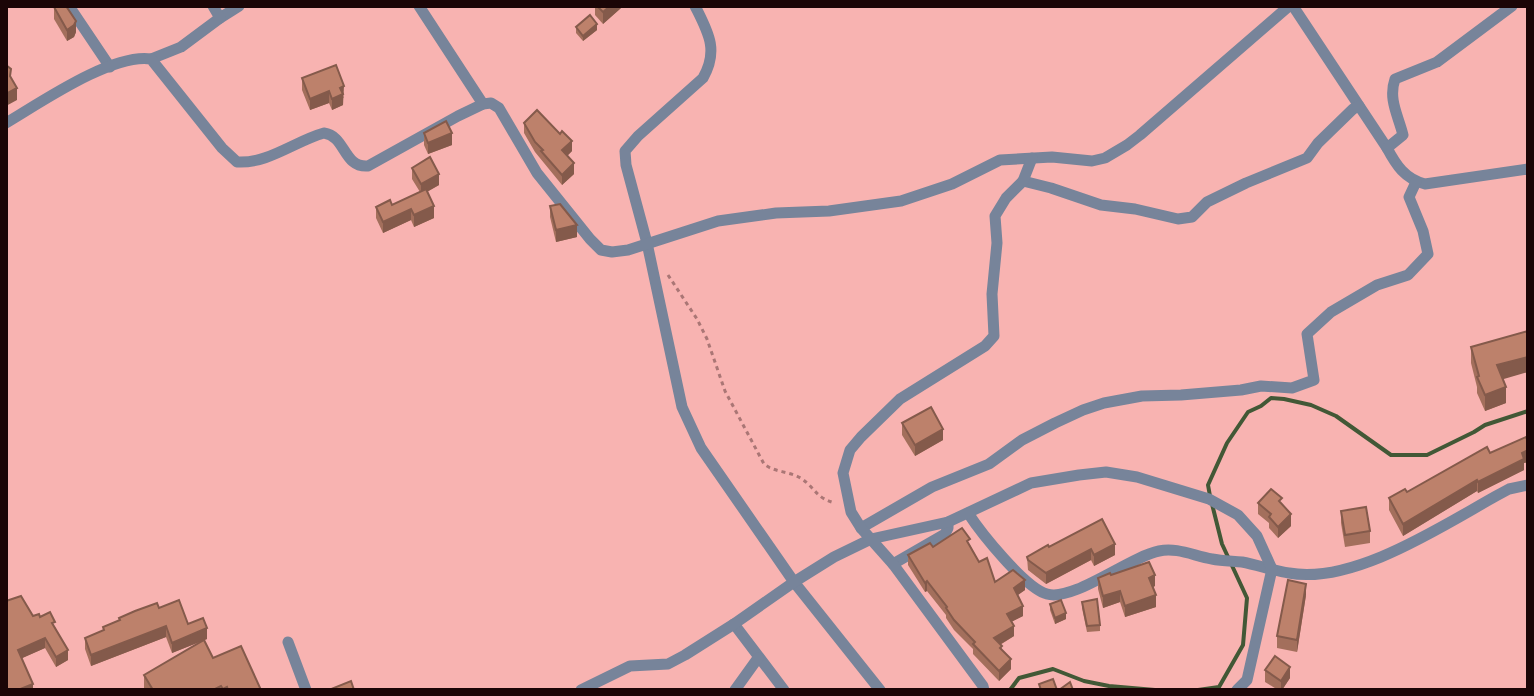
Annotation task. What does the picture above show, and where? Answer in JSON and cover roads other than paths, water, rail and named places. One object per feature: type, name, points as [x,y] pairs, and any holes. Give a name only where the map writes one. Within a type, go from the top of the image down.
[{"type":"street","points":[[69,6],[110,67]]},
{"type":"street","points":[[213,6],[220,18]]},
{"type":"street","points":[[6,123],[59,90],[110,67],[133,58],[151,59],[181,47],[239,6]]},
{"type":"street","points":[[419,6],[483,104]]},
{"type":"street","points":[[695,6],[711,40],[709,68],[703,78],[625,151],[682,407],[701,448],[794,582],[880,690]]},
{"type":"street","points":[[151,59],[222,148],[237,162],[271,155],[324,133],[337,139],[354,164],[368,166],[483,104],[494,103],[537,173],[601,250],[621,251],[718,221],[901,201],[952,184],[1000,160],[1052,157],[1092,161],[1105,158],[1140,135],[1291,6],[1395,163],[1416,182],[1434,183],[1528,169]]},
{"type":"street","points":[[1387,148],[1403,133],[1392,102],[1395,79],[1437,62],[1512,6]]},
{"type":"street","points":[[1023,181],[1101,205],[1178,219],[1192,217],[1207,202],[1307,158],[1318,143],[1359,106]]},
{"type":"street","points":[[984,690],[893,564],[851,512],[844,466],[850,450],[900,399],[985,346],[994,336],[995,216],[1006,198],[1023,181],[1032,158]]},
{"type":"street","points":[[861,528],[932,487],[989,464],[1022,440],[1055,423],[1104,403],[1142,396],[1261,386],[1292,388],[1314,380],[1307,334],[1331,312],[1377,285],[1408,275],[1428,254],[1423,231],[1409,197],[1416,182]]},
{"type":"street","points":[[581,690],[630,666],[668,664],[834,557],[871,539],[948,522],[1031,483],[1106,472],[1137,477],[1214,501],[1238,515],[1257,536],[1272,569],[1250,685],[1237,690]]},
{"type":"street","points":[[968,513],[1021,577],[1050,596],[1072,591],[1158,551],[1173,550],[1293,574],[1313,574],[1358,565],[1419,539],[1509,489],[1528,485]]},
{"type":"street","points":[[893,564],[945,534],[948,522]]},
{"type":"street","points":[[734,624],[784,690]]},
{"type":"street","points":[[288,642],[306,690]]},
{"type":"street","points":[[735,690],[758,658]]},
{"type":"waterway","points":[[1210,496],[1208,485],[1227,443],[1248,412],[1271,398],[1311,405],[1336,416],[1391,455],[1427,455],[1485,425],[1528,411]]},
{"type":"waterway","points":[[1198,690],[1219,687],[1243,645],[1247,598],[1222,544],[1212,504]]},
{"type":"waterway","points":[[1010,690],[1019,678],[1053,669],[1084,681],[1155,690]]}]
